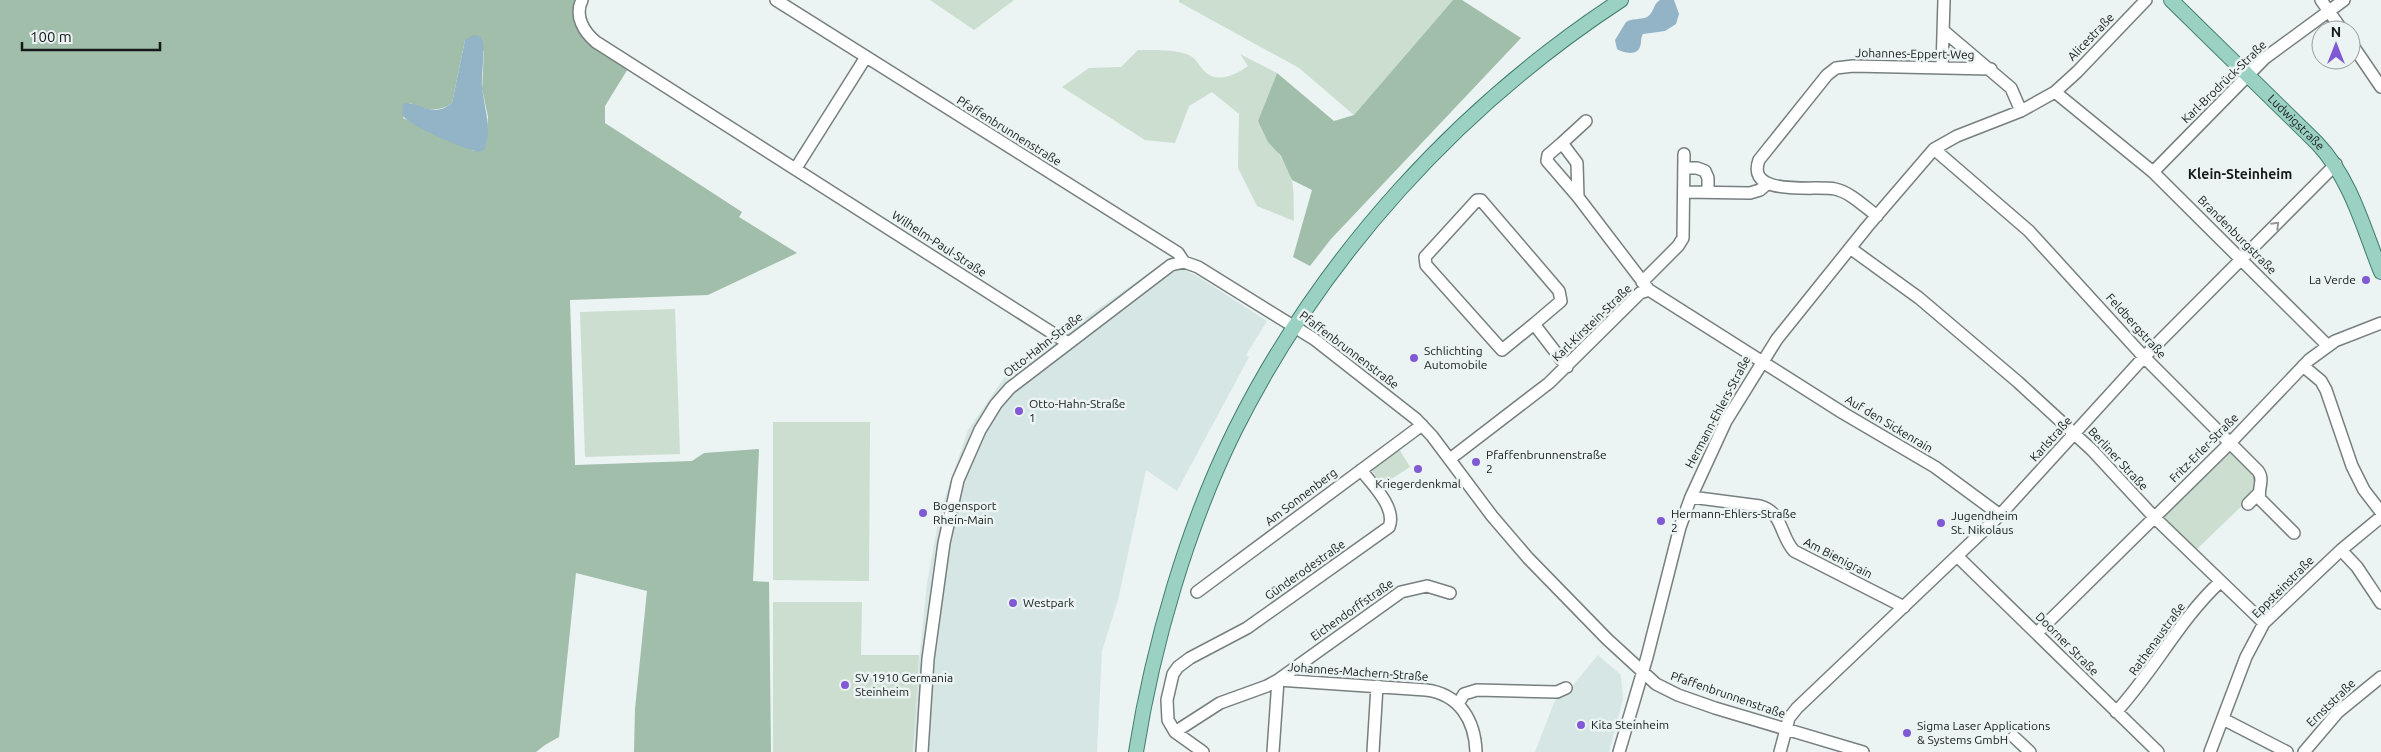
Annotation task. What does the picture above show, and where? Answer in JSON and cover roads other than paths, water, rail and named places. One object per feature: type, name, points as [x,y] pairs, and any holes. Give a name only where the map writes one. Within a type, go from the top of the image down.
[{"type":"main road","points":[[1136,752],[1143,707],[1159,643],[1177,579],[1203,506],[1236,429],[1295,326],[1388,203],[1434,151],[1529,65],[1621,0]]},
{"type":"main road","name":"Ludwigstraße","points":[[2171,0],[2317,143],[2336,164],[2378,255],[2381,272]]},
{"type":"street","name":"Wilhelm-Paul-Straße","points":[[582,0],[579,9],[583,26],[596,42],[1068,343]]},
{"type":"street","name":"Pfaffenbrunnenstraße","points":[[776,0],[1178,253],[1184,262],[1198,267],[1295,326],[1344,362],[1422,425],[1492,516],[1528,558],[1642,673],[1656,684],[1678,695],[1863,752]]},
{"type":"street","points":[[1942,68],[1944,0]]},
{"type":"street","name":"Alicestraße","points":[[2054,92],[2068,82],[2146,0]]},
{"type":"street","points":[[2321,0],[2335,20]]},
{"type":"street","name":"Karl-Brodrück-Straße","points":[[2153,172],[2268,56],[2344,0]]},
{"type":"street","points":[[1944,32],[2011,88],[2021,111]]},
{"type":"street","points":[[796,168],[866,57]]},
{"type":"street","points":[[2361,58],[2381,87]]},
{"type":"street","name":"Johannes-Eppert-Weg","points":[[1767,184],[1757,170],[1762,156],[1827,76],[1836,68],[1853,66],[1990,70]]},
{"type":"street","name":"Hermann-Ehlers-Straße","points":[[1619,752],[1642,673],[1664,584],[1691,497],[1726,421],[1762,360],[1850,248],[1934,150],[1964,132],[2021,111],[2054,92]]},
{"type":"street","name":"Brandenburgstraße","points":[[2054,92],[2153,172],[2326,345]]},
{"type":"street","points":[[1586,121],[1548,156],[1547,160],[1578,197],[1645,286],[1681,242],[1684,232],[1684,154]]},
{"type":"street","points":[[1562,143],[1577,163],[1578,197]]},
{"type":"street","name":"Feldbergstraße","points":[[1934,150],[2029,231],[2144,357],[2260,474],[2259,493],[2261,500],[2294,533]]},
{"type":"street","name":"Karlstraße","points":[[1785,729],[1797,708],[2000,515],[2144,357],[2336,164]]},
{"type":"street","points":[[1684,168],[1697,168],[1704,171],[1708,178],[1708,192]]},
{"type":"street","points":[[1684,192],[1755,192],[1767,184],[1778,187],[1826,188],[1840,190],[1877,216]]},
{"type":"street","points":[[1477,200],[1481,200],[1559,291],[1561,300],[1534,324],[1502,350],[1426,265],[1425,257],[1477,200]]},
{"type":"street","name":"Berliner Straße","points":[[1850,248],[1895,279],[1966,336],[2074,433],[2154,517],[2264,623]]},
{"type":"street","name":"Otto-Hahn-Straße","points":[[922,752],[928,659],[938,583],[947,525],[958,480],[968,453],[996,404],[1010,388],[1171,265],[1184,262]]},
{"type":"street","name":"Karl-Kirstein-Straße","points":[[1450,459],[1549,383],[1567,367],[1645,286],[1762,360]]},
{"type":"street","name":"Fritz-Erler-Straße","points":[[2037,633],[2230,443],[2303,366],[2326,345],[2351,333],[2381,323]]},
{"type":"street","points":[[1534,324],[1567,367]]},
{"type":"street","name":"Auf den Sickenrain","points":[[1762,360],[1934,467],[2000,515]]},
{"type":"street","points":[[2303,366],[2321,380],[2352,466],[2364,490],[2381,512]]},
{"type":"street","name":"Am Sonnenberg","points":[[1197,592],[1422,425]]},
{"type":"street","name":"Günderodestraße","points":[[1176,732],[1170,726],[1166,709],[1173,674],[1178,667],[1190,658],[1247,628],[1389,527],[1391,519],[1390,510],[1361,470]]},
{"type":"street","points":[[2248,504],[2259,493]]},
{"type":"street","name":"Am Bienigrain","points":[[1691,497],[1770,509],[1794,551],[1904,606]]},
{"type":"street","name":"Eppsteinstraße","points":[[2210,752],[2246,657],[2264,623],[2341,550],[2381,517]]},
{"type":"street","points":[[2341,550],[2357,567],[2381,602]]},
{"type":"street","name":"Doorner Straße","points":[[1957,556],[2158,752]]},
{"type":"street","name":"Rathenaustraße","points":[[2116,712],[2140,685],[2206,595],[2220,582]]},
{"type":"street","name":"Eichendorffstraße","points":[[1278,680],[1401,592],[1427,586],[1450,593]]},
{"type":"street","name":"Ernststraße","points":[[2304,752],[2338,712],[2381,677]]},
{"type":"street","points":[[1273,752],[1278,680]]},
{"type":"street","name":"Johannes-Machern-Straße","points":[[1176,732],[1220,703],[1267,686],[1278,680],[1376,686],[1435,691],[1447,696],[1458,704],[1473,727],[1476,752]]},
{"type":"street","points":[[1373,752],[1376,686]]},
{"type":"street","points":[[1458,704],[1464,694],[1477,690],[1557,692],[1566,688]]},
{"type":"street","points":[[2223,719],[2288,752]]},
{"type":"street","points":[[1780,752],[1785,729]]},
{"type":"street","points":[[1176,732],[1203,752]]},
{"type":"street","points":[[2014,737],[2025,751]]},
{"type":"water","points":[[1660,0],[1674,0],[1679,14],[1676,24],[1665,31],[1643,34],[1640,47],[1636,52],[1623,52],[1617,49],[1615,40],[1626,22],[1647,17]]},
{"type":"water","points":[[474,35],[481,37],[483,43],[482,87],[488,127],[487,142],[484,150],[480,152],[424,130],[413,124],[402,114],[403,104],[406,103],[434,110],[452,103],[465,40]]},
{"type":"place","name":"La Verde","points":[[2366,280]]},
{"type":"place","name":"Schlichting Automobile","points":[[1414,358]]},
{"type":"place","name":"Otto-Hahn-Straße 1","points":[[1019,411]]},
{"type":"place","name":"Pfaffenbrunnenstraße 2","points":[[1476,462]]},
{"type":"place","name":"Kriegerdenkmal","points":[[1418,469]]},
{"type":"place","name":"Bogensport Rhein-Main","points":[[923,513]]},
{"type":"place","name":"Hermann-Ehlers-Straße 2","points":[[1661,521]]},
{"type":"place","name":"Jugendheim St. Nikolaus","points":[[1941,523]]},
{"type":"place","name":"Westpark","points":[[1013,603]]},
{"type":"place","name":"SV 1910 Germania Steinheim","points":[[845,685]]},
{"type":"place","name":"Kita Steinheim","points":[[1581,725]]},
{"type":"place","name":"Sigma Laser Applications & Systems GmbH","points":[[1907,733]]},
{"type":"district","name":"Klein-Steinheim","points":[[2240,174]]}]
